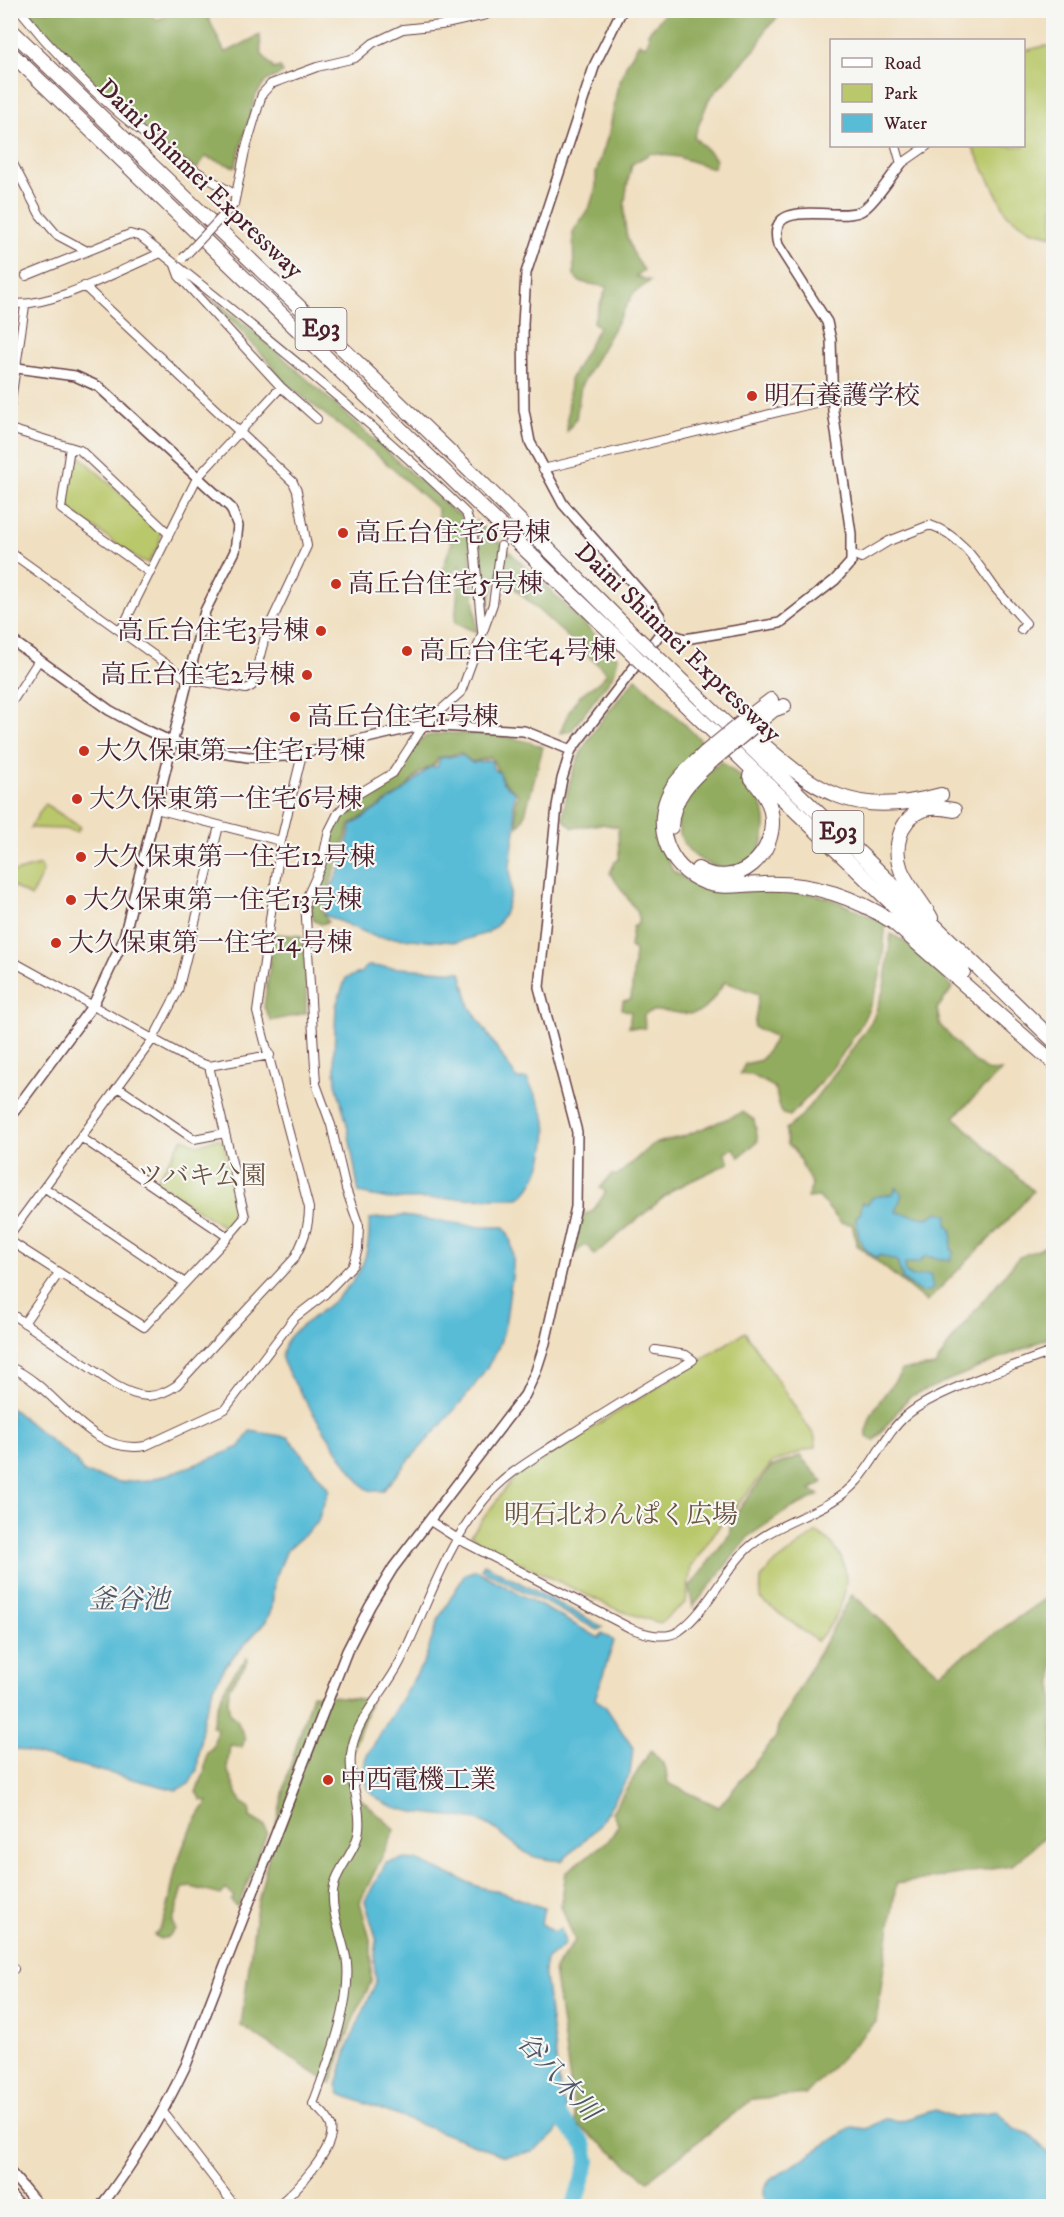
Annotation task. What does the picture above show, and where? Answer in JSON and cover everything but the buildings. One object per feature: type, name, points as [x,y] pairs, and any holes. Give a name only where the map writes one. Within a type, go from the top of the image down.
[{"type":"highway","name":"Daini Shinmei Expressway","points":[[10,29],[469,470],[625,636],[646,667],[1011,1015],[1053,1041]]},
{"type":"highway","name":"Daini Shinmei Expressway","points":[[10,52],[625,636],[657,657],[693,691],[938,930],[1053,1061]]},
{"type":"highway","points":[[693,691],[730,716],[803,778],[838,797],[855,802],[885,805],[916,802],[941,795]]},
{"type":"highway","points":[[777,703],[773,710],[753,720],[671,790],[665,805],[663,832],[666,846],[684,871],[703,882],[717,885],[798,885],[828,890],[872,908],[1011,1015]]},
{"type":"highway","points":[[709,757],[680,793],[672,814],[672,837],[683,858],[694,867],[705,873],[727,875],[742,872],[758,862],[767,850],[772,831],[771,811],[764,794],[736,753]]},
{"type":"highway","points":[[938,930],[900,867],[898,840],[902,828],[922,810],[937,807],[954,810]]},
{"type":"street","points":[[20,10],[58,56],[154,144],[235,199]]},
{"type":"street","points":[[175,265],[235,199],[245,151],[262,94],[271,84],[317,67],[355,58],[373,43],[403,29],[441,26],[486,15],[491,10]]},
{"type":"street","points":[[101,2206],[130,2168],[163,2112],[202,2025],[347,1651],[393,1568],[506,1423],[525,1395],[536,1371],[561,1279],[576,1207],[577,1132],[539,987],[557,806],[571,750],[662,631],[660,616],[653,606],[562,504],[543,470],[531,442],[524,411],[523,332],[526,273],[595,64],[622,10]]},
{"type":"street","points":[[896,147],[901,164]]},
{"type":"street","points":[[662,631],[685,639],[780,623],[835,580],[851,562],[853,554],[832,399],[831,340],[827,322],[778,245],[777,228],[784,219],[794,213],[852,214],[864,210],[901,164],[926,147]]},
{"type":"street","points":[[10,158],[46,222],[57,235],[87,250]]},
{"type":"street","points":[[26,276],[130,234],[141,237],[175,265],[197,279],[305,369],[466,513],[473,535],[482,636]]},
{"type":"street","points":[[10,303],[25,306],[84,286],[160,252]]},
{"type":"street","points":[[175,265],[179,276],[281,387],[317,419]]},
{"type":"street","points":[[10,552],[122,630],[187,679],[246,689],[252,686],[266,633],[307,546],[297,491],[292,482],[130,332],[84,286]]},
{"type":"street","points":[[10,407],[13,367],[25,306]]},
{"type":"street","points":[[10,1117],[93,1005],[123,941],[205,611],[235,551],[238,536],[236,518],[231,508],[99,387],[75,376],[13,367]]},
{"type":"street","points":[[122,630],[196,478],[281,387]]},
{"type":"street","points":[[543,470],[832,399]]},
{"type":"street","points":[[10,429],[80,450],[169,534]]},
{"type":"street","points":[[70,447],[61,509],[150,573]]},
{"type":"street","points":[[853,554],[861,558],[889,541],[930,525],[945,529],[975,558],[996,589],[1026,623],[1021,630]]},
{"type":"street","points":[[10,1367],[25,1373],[47,1390],[83,1426],[116,1444],[132,1448],[145,1446],[225,1409],[294,1318],[325,1294],[353,1265],[358,1249],[359,1226],[346,1189],[334,1133],[315,1084],[305,901],[321,866],[329,831],[338,813],[353,797],[393,773],[424,724],[461,692],[493,604],[501,546]]},
{"type":"street","points":[[10,639],[109,710],[172,742],[248,757],[302,754],[424,724],[524,731],[571,750]]},
{"type":"street","points":[[10,705],[39,660]]},
{"type":"street","points":[[10,1313],[123,1390],[141,1397],[152,1397],[165,1393],[177,1385],[294,1259],[309,1224],[309,1208],[257,1012],[281,841],[302,754]]},
{"type":"street","points":[[156,809],[281,841]]},
{"type":"street","points":[[10,1234],[153,1039],[178,991],[219,826]]},
{"type":"street","points":[[10,960],[189,1059],[209,1066],[270,1055]]},
{"type":"street","points":[[10,1241],[144,1327],[245,1217],[209,1066]]},
{"type":"street","points":[[118,1088],[194,1139],[225,1133]]},
{"type":"street","points":[[82,1138],[228,1237]]},
{"type":"street","points":[[45,1188],[185,1283]]},
{"type":"street","points":[[24,1323],[59,1273]]},
{"type":"street","points":[[277,2206],[319,2160],[331,2135],[329,2122],[314,2103],[340,2018],[345,1988],[347,1964],[333,1890],[340,1870],[356,1841],[359,1828],[350,1758],[352,1745],[367,1714],[400,1663],[419,1616],[458,1539],[482,1502],[515,1470],[693,1360],[686,1355],[655,1350]]},
{"type":"street","points":[[430,1521],[458,1539],[630,1628],[643,1633],[671,1634],[679,1630],[699,1609],[746,1550],[765,1535],[844,1494],[858,1480],[907,1414],[936,1397],[1053,1351]]},
{"type":"street","points":[[163,2112],[235,2206]]},
{"type":"street","points":[[10,2172],[39,2206]]},
{"type":"street","points":[[10,2194],[20,2206]]},
{"type":"green space","points":[[25,11],[150,11],[156,20],[179,11],[205,11],[225,53],[260,35],[261,53],[274,69],[280,67],[283,73],[266,81],[256,95],[235,167],[205,157],[197,169],[172,154],[121,106],[106,99],[68,61]]},
{"type":"green space","points":[[667,11],[824,11],[780,15],[766,29],[757,47],[709,99],[694,137],[716,159],[713,168],[678,157],[651,153],[632,164],[626,192],[624,219],[626,232],[636,258],[644,270],[636,276],[650,281],[633,294],[581,386],[576,419],[567,431],[570,380],[599,327],[593,322],[607,287],[580,282],[574,276],[573,232],[590,206],[596,187],[596,173],[610,129],[617,89],[627,63],[639,43],[645,46],[649,39],[648,33]]},
{"type":"green space","points":[[1044,46],[1053,47],[1053,236],[1030,230],[1007,214],[973,147],[1025,147],[1025,51]]},
{"type":"green space","points":[[210,297],[256,333],[453,511],[461,515],[469,533],[477,632],[455,623],[460,564],[443,585],[435,582],[440,576],[452,542],[442,527],[438,509],[376,454],[281,380],[269,362]]},
{"type":"green space","points":[[75,456],[80,456],[161,531],[159,545],[148,563],[138,559],[72,512],[68,492]]},
{"type":"green space","points":[[476,521],[542,582],[618,658],[614,674],[571,731],[560,733],[571,708],[581,695],[607,673],[498,573],[484,619]]},
{"type":"green space","points":[[636,678],[705,744],[657,818],[656,836],[673,871],[695,885],[713,891],[793,890],[829,898],[886,923],[879,979],[862,1023],[829,1072],[790,1116],[782,1114],[774,1087],[752,1075],[740,1074],[745,1064],[761,1060],[776,1037],[754,1027],[759,994],[725,982],[704,1009],[690,1014],[651,1012],[644,1015],[645,1028],[629,1027],[631,1012],[622,1009],[623,1001],[631,999],[635,950],[630,947],[633,927],[638,924],[638,913],[610,873],[619,859],[618,827],[601,824],[573,828],[563,819],[571,776],[578,759],[597,727]]},
{"type":"green space","points":[[445,733],[507,737],[543,747],[524,818],[518,827],[515,804],[518,795],[503,781],[491,757],[472,762],[460,753],[438,758],[435,764],[419,773],[402,792],[350,825],[322,911],[328,922],[321,924],[314,921],[310,905],[317,882],[324,873],[334,827],[346,808],[391,779],[420,740],[427,736]]},
{"type":"green space","points":[[721,761],[755,792],[764,812],[765,823],[764,836],[756,855],[741,865],[724,867],[706,862],[691,852],[680,836],[678,816],[690,789]]},
{"type":"green space","points":[[45,804],[80,827],[77,832],[64,829],[30,828]]},
{"type":"green space","points":[[40,865],[43,872],[31,897],[11,885],[11,873]]},
{"type":"green space","points":[[274,934],[301,936],[306,962],[306,1013],[271,1021],[264,1007]]},
{"type":"green space","points":[[891,934],[906,942],[953,987],[937,1009],[940,1025],[968,1056],[987,1071],[1001,1071],[954,1117],[1033,1191],[1008,1220],[927,1302],[857,1245],[852,1224],[841,1223],[819,1197],[807,1198],[812,1185],[794,1149],[787,1145],[786,1129],[800,1118],[873,1019],[884,988]]},
{"type":"green space","points":[[743,1112],[754,1120],[758,1141],[739,1157],[734,1148],[724,1152],[729,1163],[674,1189],[594,1255],[589,1246],[583,1246],[572,1256],[580,1215],[592,1212],[606,1192],[600,1188],[611,1175],[618,1175],[653,1144],[684,1136]]},
{"type":"green space","name":"ツバキ公園","points":[[183,1138],[198,1145],[217,1138],[223,1141],[241,1215],[231,1229],[225,1228],[155,1182]]},
{"type":"green space","points":[[1053,1241],[1053,1336],[909,1397],[874,1441],[867,1437],[867,1428],[874,1410],[902,1370],[935,1366],[956,1334],[1018,1258]]},
{"type":"green space","name":"明石北わんぱく広場","points":[[745,1332],[815,1437],[815,1447],[773,1462],[718,1528],[691,1567],[686,1602],[660,1623],[618,1610],[483,1545],[471,1535],[515,1476]]},
{"type":"green space","points":[[800,1456],[823,1482],[810,1490],[819,1495],[788,1510],[749,1536],[693,1607],[689,1588],[729,1535],[732,1518],[771,1467]]},
{"type":"green space","points":[[817,1532],[831,1543],[840,1556],[845,1570],[846,1585],[836,1614],[817,1641],[760,1599],[761,1579],[769,1568]]},
{"type":"green space","points":[[1053,1593],[1053,1830],[1011,1866],[896,1884],[876,2022],[806,2094],[753,2099],[648,2180],[576,2124],[554,1969],[575,1941],[561,1906],[566,1872],[609,1840],[619,1825],[612,1812],[651,1750],[665,1766],[668,1783],[719,1807],[776,1737],[778,1726],[852,1594],[939,1673]]},
{"type":"green space","points":[[247,1658],[248,1661],[229,1688],[228,1702],[230,1714],[237,1720],[245,1739],[242,1747],[230,1745],[227,1769],[241,1802],[250,1808],[250,1817],[265,1826],[267,1833],[238,1907],[231,1901],[234,1897],[226,1889],[221,1895],[191,1887],[183,1888],[173,1921],[175,1929],[168,1937],[161,1939],[154,1935],[160,1928],[167,1911],[180,1856],[190,1831],[208,1801],[201,1800],[196,1792],[204,1774],[207,1752],[213,1747],[217,1729],[212,1726],[217,1707],[224,1689]]},
{"type":"green space","points":[[312,1694],[371,1700],[350,1758],[360,1798],[395,1830],[360,1902],[371,1943],[371,1982],[351,2024],[331,2084],[241,2026],[257,1906],[287,1777]]},
{"type":"water","points":[[462,755],[472,763],[491,760],[493,768],[500,773],[502,782],[515,792],[513,805],[516,823],[510,865],[511,892],[505,912],[497,925],[487,933],[457,942],[376,937],[325,915],[326,899],[339,871],[352,825],[402,792],[430,767],[437,767],[440,758]]},
{"type":"water","points":[[368,966],[461,972],[470,1007],[517,1079],[527,1079],[545,1117],[547,1132],[541,1164],[532,1184],[519,1198],[389,1199],[359,1193],[347,1124],[336,1083],[334,1055],[336,1006],[346,978],[360,973]]},
{"type":"water","points":[[896,1187],[902,1194],[896,1212],[927,1218],[939,1212],[948,1215],[947,1224],[952,1232],[951,1250],[954,1251],[950,1261],[926,1256],[918,1263],[905,1263],[906,1273],[913,1277],[930,1274],[933,1288],[930,1291],[921,1292],[903,1280],[897,1261],[880,1255],[877,1258],[866,1250],[859,1237],[856,1218],[861,1212],[862,1202],[867,1204],[873,1197],[893,1194]]},
{"type":"water","points":[[403,1216],[481,1227],[504,1227],[511,1241],[512,1273],[502,1337],[485,1371],[383,1491],[374,1491],[359,1481],[306,1402],[282,1357],[285,1345],[293,1334],[337,1298],[355,1277],[367,1252],[369,1219]]},
{"type":"water","name":"釜谷池","points":[[11,1408],[76,1461],[84,1473],[120,1482],[151,1480],[240,1447],[250,1431],[288,1437],[329,1489],[317,1523],[287,1550],[274,1581],[272,1608],[266,1621],[225,1666],[212,1691],[203,1718],[197,1770],[189,1784],[176,1790],[11,1748]]},
{"type":"water","points":[[484,1564],[603,1627],[598,1630],[481,1569]]},
{"type":"water","points":[[476,1570],[599,1638],[602,1633],[614,1641],[595,1699],[605,1706],[633,1748],[630,1774],[598,1827],[562,1861],[530,1855],[480,1821],[404,1810],[386,1804],[372,1794],[365,1778],[366,1757],[424,1662],[439,1618],[465,1574]]},
{"type":"water","points":[[403,1859],[416,1860],[479,1887],[504,1893],[544,1908],[541,1923],[554,1932],[561,1928],[565,1944],[546,1960],[544,1969],[561,2096],[566,2107],[556,2132],[532,2152],[504,2156],[340,2094],[337,2085],[348,2046],[376,1982],[374,1962],[377,1941],[365,1901],[386,1863]]},
{"type":"water","points":[[935,2110],[954,2118],[997,2111],[1014,2129],[1029,2134],[1053,2158],[1053,2196],[1050,2204],[1041,2203],[1038,2206],[765,2206],[764,2189],[770,2180],[852,2127],[866,2129],[885,2119],[900,2121]]},
{"type":"waterway","name":"谷八木川","points":[[546,2103],[584,2144],[588,2161],[574,2206]]},
{"type":"place","name":"明石養護学校","points":[[752,396]]},
{"type":"place","name":"高丘台住宅6号棟","points":[[343,533]]},
{"type":"place","name":"高丘台住宅5号棟","points":[[336,584]]},
{"type":"place","name":"高丘台住宅3号棟","points":[[321,631]]},
{"type":"place","name":"高丘台住宅4号棟","points":[[407,651]]},
{"type":"place","name":"高丘台住宅2号棟","points":[[307,675]]},
{"type":"place","name":"高丘台住宅1号棟","points":[[295,717]]},
{"type":"place","name":"大久保東第一住宅1号棟","points":[[84,751]]},
{"type":"place","name":"大久保東第一住宅6号棟","points":[[77,799]]},
{"type":"place","name":"大久保東第一住宅12号棟","points":[[81,857]]},
{"type":"place","name":"大久保東第一住宅13号棟","points":[[71,900]]},
{"type":"place","name":"大久保東第一住宅14号棟","points":[[56,943]]},
{"type":"place","name":"中西電機工業","points":[[328,1780]]}]
